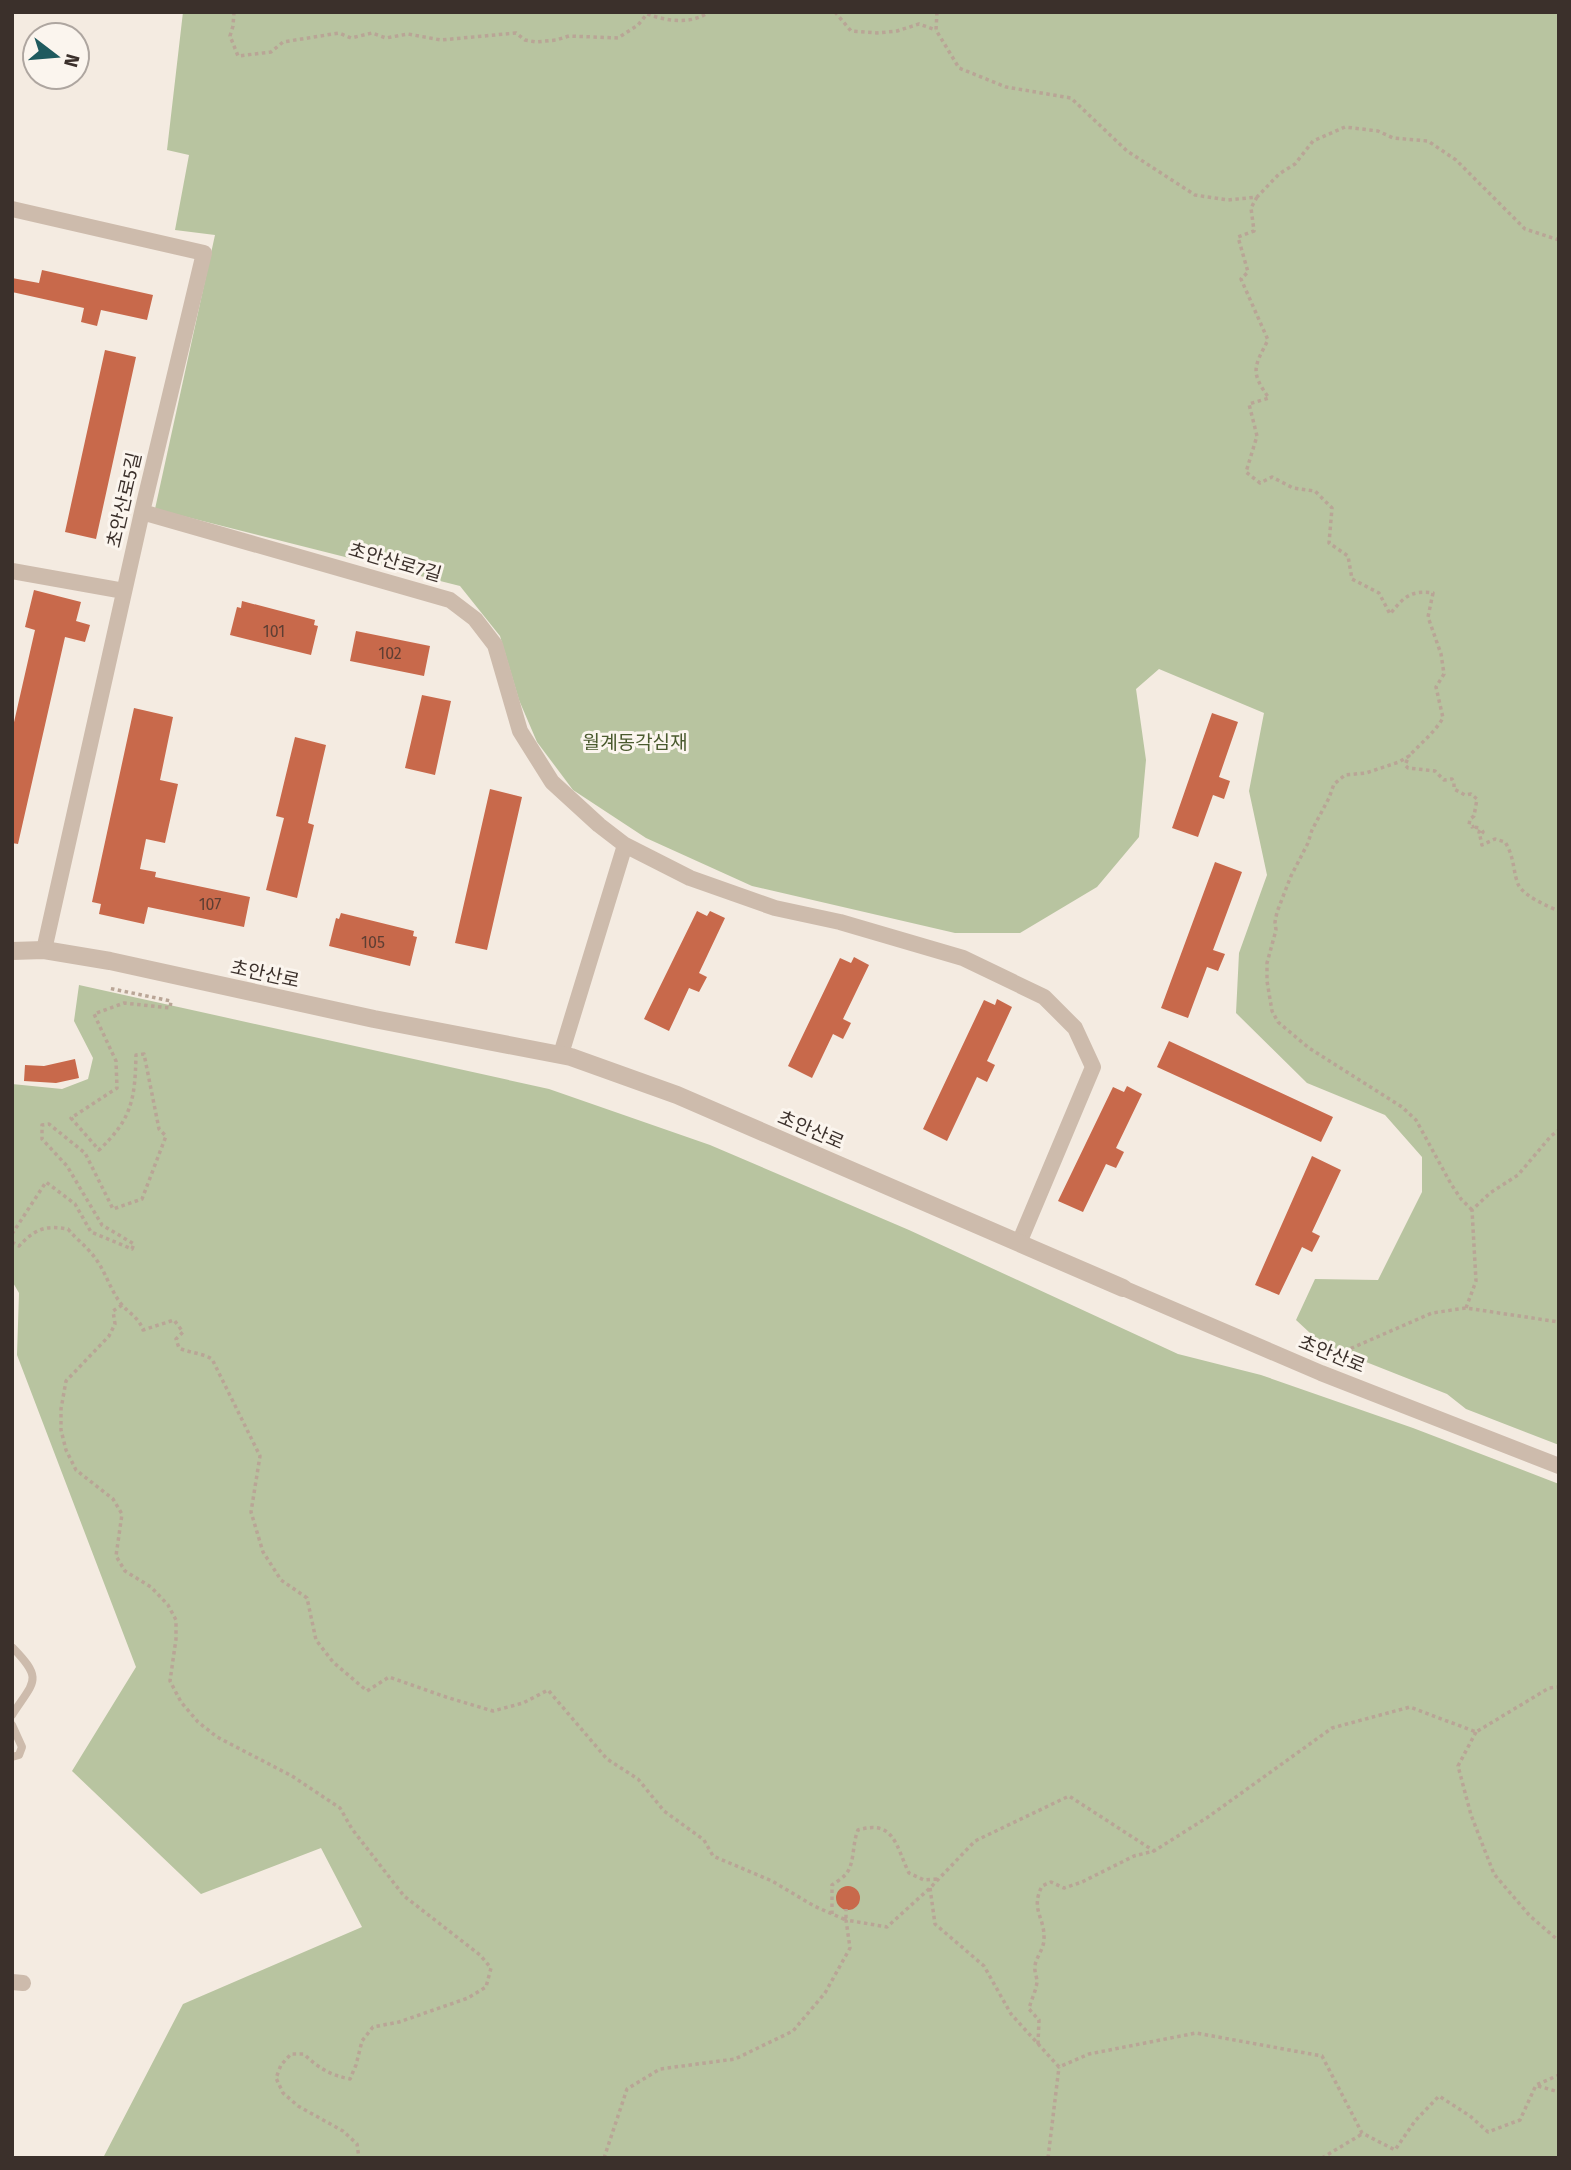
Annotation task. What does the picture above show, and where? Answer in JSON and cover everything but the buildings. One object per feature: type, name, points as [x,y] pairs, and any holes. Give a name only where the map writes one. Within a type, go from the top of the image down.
[{"type":"street","name":"초안산로5길","points":[[12,209],[204,253],[142,512],[44,950]]},
{"type":"street","name":"초안산로7길","points":[[142,512],[450,600],[475,619],[495,645],[520,732],[552,782],[625,845],[690,878],[775,908],[840,922],[963,958],[1044,997],[1075,1028],[1094,1067],[1019,1243]]},
{"type":"street","points":[[12,572],[124,591]]},
{"type":"street","points":[[561,1054],[625,845]]},
{"type":"street","name":"초안산로","points":[[12,951],[44,950],[110,961],[374,1019],[561,1054],[677,1095],[1321,1373],[1559,1466]]},
{"type":"lane","points":[[12,1715],[29,1688],[33,1676],[30,1666],[13,1648]]},
{"type":"lane","points":[[12,1725],[22,1747],[19,1755],[12,1757]]},
{"type":"path","points":[[234,12],[230,36],[238,56],[271,52],[282,42],[339,33],[351,38],[372,33],[386,38],[408,34],[441,40],[516,33],[525,40],[536,42],[569,36],[618,38],[638,25],[647,15],[666,21],[698,19],[709,12]]},
{"type":"path","points":[[835,12],[851,31],[897,31],[919,24],[936,30]]},
{"type":"path","points":[[937,12],[936,30],[959,68],[1006,87],[1070,98],[1127,151],[1195,195],[1228,200],[1257,197]]},
{"type":"path","points":[[1559,240],[1525,229],[1456,160],[1428,141],[1394,138],[1378,131],[1345,127],[1313,141],[1295,164],[1279,174],[1257,197],[1251,208],[1254,231],[1238,237],[1248,272],[1241,279],[1268,340],[1255,365],[1257,382],[1269,398],[1249,404],[1257,436],[1246,472],[1260,483],[1272,477],[1293,488],[1315,491],[1332,508],[1329,543],[1348,556],[1353,579],[1379,593],[1390,614],[1405,596],[1421,591],[1433,593],[1428,617],[1441,654],[1444,674],[1436,687],[1443,718],[1436,731],[1422,741],[1405,765],[1408,768],[1439,773],[1444,780],[1452,779],[1454,789],[1465,795],[1471,794],[1476,799],[1474,816],[1469,825],[1477,825],[1476,831],[1481,829],[1483,832],[1480,836],[1482,845],[1494,839],[1505,842],[1511,852],[1519,887],[1540,903],[1559,911]]},
{"type":"path","points":[[1409,756],[1366,773],[1345,775],[1334,784],[1277,912],[1276,930],[1267,963],[1268,989],[1272,1011],[1290,1034],[1402,1107],[1416,1120],[1451,1184],[1472,1210],[1476,1282],[1466,1308]]},
{"type":"path","points":[[12,1234],[46,1182],[75,1203],[91,1232],[132,1249],[134,1244],[103,1225],[67,1166],[42,1139],[42,1125],[49,1124],[85,1153],[113,1209],[142,1199],[166,1136],[159,1129],[144,1054],[136,1055],[135,1087],[128,1112],[115,1134],[99,1150],[71,1118],[117,1088],[116,1061],[94,1014],[124,1003],[170,1009],[171,1001],[108,988]]},
{"type":"path","points":[[1472,1210],[1490,1193],[1518,1175],[1559,1130]]},
{"type":"path","points":[[12,1242],[19,1247],[32,1233],[55,1227],[68,1229],[91,1252],[112,1291],[122,1305],[140,1321],[143,1330],[174,1320],[183,1332],[176,1339],[179,1348],[212,1359],[260,1456],[251,1512],[263,1552],[281,1580],[307,1598],[316,1640],[333,1662],[367,1691],[389,1677],[446,1698],[493,1711],[523,1703],[548,1690],[607,1759],[638,1779],[664,1811],[704,1840],[713,1856],[772,1881],[814,1906],[846,1920],[887,1927],[930,1888],[975,1840],[1069,1796],[1154,1851]]},
{"type":"path","points":[[122,1305],[113,1311],[115,1324],[109,1336],[66,1381],[61,1409],[61,1430],[66,1450],[76,1470],[113,1499],[122,1514],[116,1556],[125,1571],[150,1587],[168,1605],[176,1620],[170,1681],[181,1702],[198,1722],[217,1737],[292,1776],[340,1808],[352,1829],[404,1896],[480,1955],[492,1968],[486,1987],[468,1998],[399,2022],[373,2027],[362,2041],[350,2079],[333,2076],[304,2054],[291,2054],[281,2065],[276,2078],[283,2093],[298,2106],[343,2131],[357,2144],[359,2158]]},
{"type":"path","points":[[1338,1354],[1432,1313],[1466,1308],[1559,1322]]},
{"type":"path","points":[[1559,1687],[1549,1688],[1476,1732],[1458,1766],[1471,1815],[1494,1874],[1531,1916],[1559,1941]]},
{"type":"path","points":[[1038,2043],[1039,2020],[1030,2009],[1037,1984],[1034,1966],[1044,1940],[1042,1924],[1036,1910],[1036,1897],[1042,1886],[1051,1882],[1064,1888],[1083,1882],[1134,1856],[1154,1851],[1208,1817],[1332,1728],[1410,1707],[1476,1732]]},
{"type":"path","points":[[832,1914],[832,1885],[846,1874],[852,1861],[853,1841],[858,1830],[868,1827],[881,1828],[892,1835],[908,1872],[925,1880],[938,1879]]},
{"type":"path","points":[[930,1888],[935,1924],[984,1966],[1011,2014],[1059,2067],[1048,2158]]},
{"type":"path","points":[[604,2158],[627,2088],[660,2069],[735,2059],[793,2031],[825,1993],[850,1948],[846,1909]]},
{"type":"path","points":[[1059,2067],[1089,2054],[1196,2033],[1322,2056],[1362,2133],[1395,2150],[1415,2121],[1439,2096],[1470,2116],[1488,2132],[1520,2120],[1536,2085],[1559,2075]]},
{"type":"path","points":[[1536,2085],[1559,2092]]},
{"type":"path","points":[[1322,2158],[1362,2133]]},
{"type":"green space","name":"월계동각심재","points":[[183,12],[1559,12],[1559,1445],[1466,1409],[1447,1394],[1323,1345],[1296,1320],[1315,1279],[1378,1280],[1422,1192],[1422,1157],[1385,1115],[1307,1083],[1236,1013],[1239,953],[1267,875],[1249,791],[1264,713],[1159,669],[1136,689],[1146,760],[1139,837],[1097,887],[1020,933],[955,933],[752,886],[646,838],[573,790],[537,742],[519,700],[500,636],[460,586],[155,509],[215,235],[175,230],[189,155],[167,150]]},
{"type":"green space","points":[[79,985],[549,1089],[710,1145],[909,1230],[1178,1354],[1261,1375],[1413,1428],[1559,1484],[1559,2158],[103,2158],[183,2004],[362,1927],[321,1848],[201,1894],[72,1771],[136,1667],[17,1355],[19,1293],[12,1281],[12,1084],[62,1089],[88,1079],[93,1058],[74,1021]]}]
